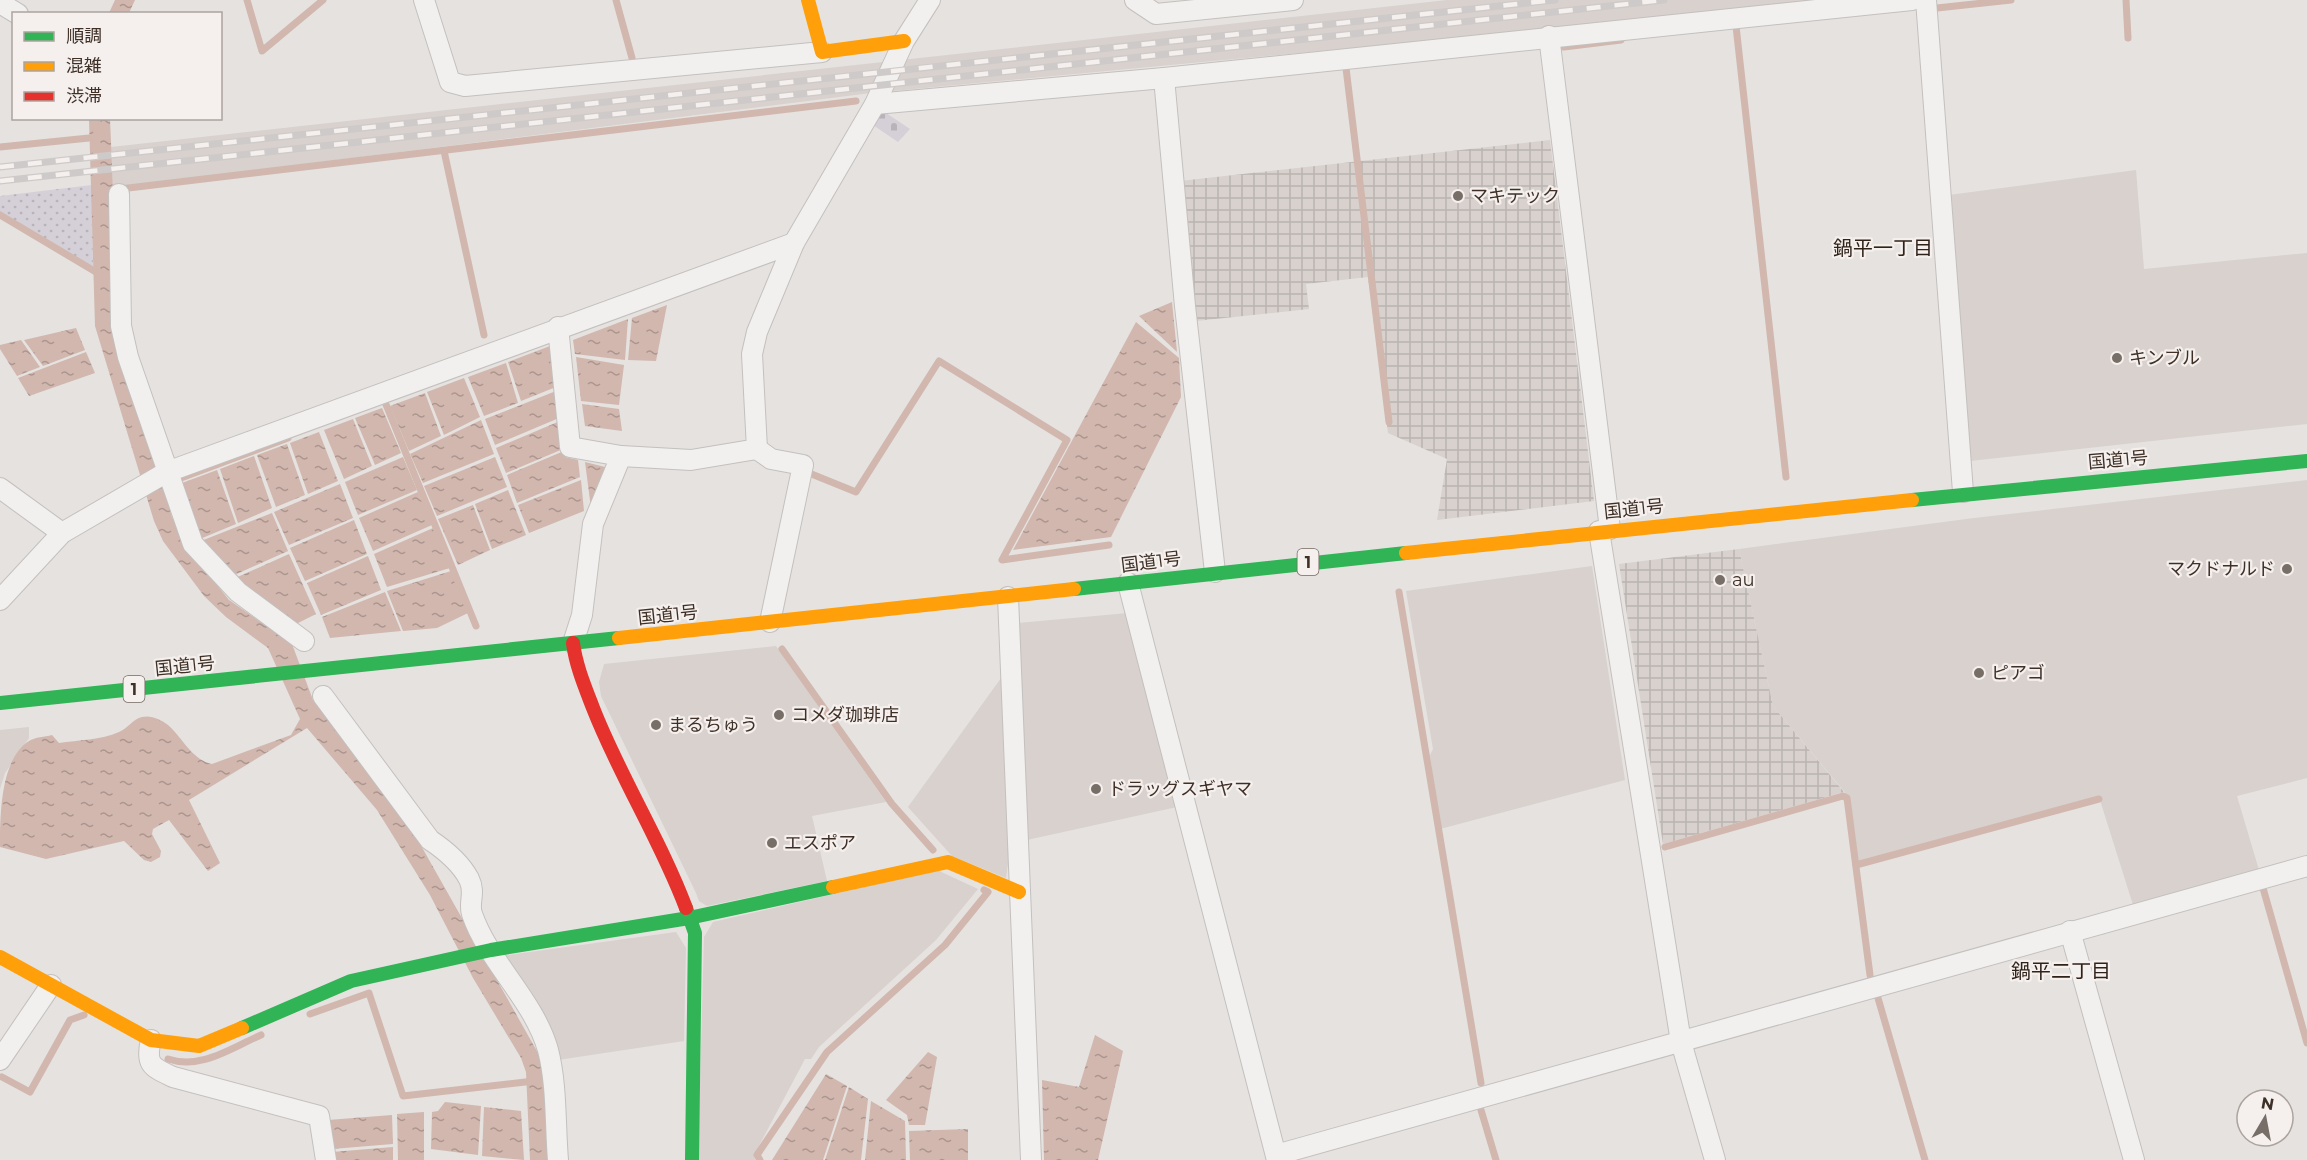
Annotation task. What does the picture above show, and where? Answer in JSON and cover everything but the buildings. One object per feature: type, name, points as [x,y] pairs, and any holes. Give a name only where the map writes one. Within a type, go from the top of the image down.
[{"type":"main road","points":[[808,0],[822,52],[904,42]]},
{"type":"main road","name":"国道1号","points":[[0,703],[573,644],[1963,492],[2307,460]]},
{"type":"main road","points":[[573,644],[575,661],[609,748],[676,882],[695,933],[692,1160]]},
{"type":"main road","points":[[0,957],[151,1040],[199,1046],[351,981],[491,950],[689,918],[948,861],[1019,892]]},
{"type":"street","points":[[424,0],[450,82],[465,86],[822,52]]},
{"type":"street","points":[[757,449],[752,354],[757,332],[794,243],[875,104],[904,42],[930,0]]},
{"type":"street","points":[[1135,0],[1156,14],[1293,0]]},
{"type":"street","points":[[875,104],[1164,78],[1549,36],[1912,0]]},
{"type":"street","points":[[1926,0],[1963,492]]},
{"type":"street","points":[[0,3],[15,12]]},
{"type":"street","points":[[1549,36],[1605,530],[1681,1042],[1715,1160]]},
{"type":"street","points":[[1164,78],[1185,306],[1215,572]]},
{"type":"street","points":[[119,194],[121,326],[128,357],[193,544],[238,592],[304,641]]},
{"type":"street","points":[[0,600],[62,533],[167,472],[558,327],[794,243]]},
{"type":"street","points":[[558,327],[570,447],[621,456],[691,460],[757,449],[771,459],[803,465],[770,622]]},
{"type":"street","points":[[573,644],[582,615],[593,524],[621,456]]},
{"type":"street","points":[[0,488],[62,533]]},
{"type":"street","points":[[1128,583],[1276,1158],[2070,931],[2307,866]]},
{"type":"street","points":[[1008,597],[1031,1160]]},
{"type":"street","points":[[323,696],[430,840],[447,851],[468,878],[474,893],[471,912],[491,950],[536,1022],[548,1048],[552,1068],[558,1160]]},
{"type":"street","points":[[2070,931],[2134,1160]]},
{"type":"street","points":[[0,1060],[51,985]]},
{"type":"street","points":[[151,1040],[147,1056],[153,1067],[173,1077],[318,1116],[326,1160]]},
{"type":"shaded area","points":[[1447,0],[1822,0],[1545,30],[871,93],[113,188],[111,147]]},
{"type":"shaded area","points":[[1550,140],[1594,501],[1437,520],[1447,459],[1388,433],[1368,277],[1306,284],[1309,309],[1196,321],[1180,181]]},
{"type":"shaded area","points":[[2136,170],[2144,269],[2307,253],[2307,424],[1970,461],[1949,195]]},
{"type":"shaded area","points":[[2307,480],[2307,778],[2237,796],[2259,870],[2133,905],[2099,797],[1857,862],[1848,796],[1773,706],[1739,549],[1974,518]]},
{"type":"shaded area","points":[[1739,549],[1773,706],[1844,792],[1663,844],[1619,564]]},
{"type":"shaded area","points":[[1592,566],[1625,780],[1440,829],[1430,755],[1433,749],[1406,591]]},
{"type":"shaded area","points":[[1128,613],[1177,807],[1027,840],[1018,623]]},
{"type":"shaded area","points":[[776,646],[886,802],[812,816],[827,881],[707,906],[699,901],[601,696],[599,682],[604,664]]},
{"type":"shaded area","points":[[1004,674],[1011,842],[1006,878],[952,856],[908,807]]},
{"type":"shaded area","points":[[29,727],[29,738],[5,773],[0,789],[0,730]]},
{"type":"shaded area","points":[[937,870],[978,889],[936,940],[819,1047],[811,1059],[805,1059],[754,1155],[755,1160],[698,1160],[704,937],[713,922]]},
{"type":"shaded area","points":[[676,932],[686,948],[684,1041],[558,1060],[500,956]]},
{"type":"green space","points":[[880,109],[910,129],[898,142],[870,123]]},
{"type":"green space","points":[[92,185],[93,274],[0,218],[0,196]]},
{"type":"water","points":[[115,0],[135,0],[129,12],[109,12]]},
{"type":"water","points":[[89,120],[110,120],[113,190],[111,287],[172,517],[190,551],[229,600],[292,644],[313,700],[415,835],[538,1053],[543,1068],[548,1160],[530,1160],[526,1072],[521,1058],[473,978],[430,895],[377,810],[307,728],[189,800],[220,863],[208,871],[169,820],[153,829],[152,834],[161,851],[160,857],[151,862],[144,860],[124,841],[46,859],[0,847],[0,820],[7,775],[19,749],[31,740],[52,735],[59,743],[97,738],[112,735],[125,729],[139,718],[149,717],[159,719],[168,725],[198,758],[212,764],[291,735],[300,719],[268,648],[226,617],[204,596],[163,541],[154,521],[95,326]]},
{"type":"water","points":[[1172,302],[1177,352],[1139,316]]},
{"type":"water","points":[[667,305],[656,361],[628,360],[632,318]]},
{"type":"water","points":[[628,319],[625,360],[575,354],[573,340]]},
{"type":"water","points":[[1136,322],[1179,358],[1181,397],[1111,537],[1013,550]]},
{"type":"water","points":[[76,328],[85,350],[43,366],[24,340]]},
{"type":"water","points":[[21,340],[40,367],[17,376],[0,349],[0,345]]},
{"type":"water","points":[[550,346],[556,387],[521,401],[508,362]]},
{"type":"water","points":[[86,352],[95,373],[29,396],[18,378]]},
{"type":"water","points":[[576,357],[624,365],[619,405],[581,401]]},
{"type":"water","points":[[506,363],[518,403],[484,416],[468,377]]},
{"type":"water","points":[[464,378],[480,417],[444,435],[427,392]]},
{"type":"water","points":[[556,391],[559,418],[495,445],[485,419]]},
{"type":"water","points":[[425,393],[441,436],[409,451],[390,406]]},
{"type":"water","points":[[582,404],[619,409],[622,431],[585,426]]},
{"type":"water","points":[[382,408],[401,453],[375,465],[355,418]]},
{"type":"water","points":[[353,419],[372,466],[344,479],[324,430]]},
{"type":"water","points":[[481,420],[494,454],[423,483],[410,454]]},
{"type":"water","points":[[560,421],[563,449],[506,473],[496,448]]},
{"type":"water","points":[[319,432],[338,481],[308,494],[290,443]]},
{"type":"water","points":[[287,444],[305,495],[276,507],[257,455]]},
{"type":"water","points":[[564,451],[565,457],[578,460],[580,477],[517,503],[507,475]]},
{"type":"water","points":[[254,456],[272,508],[238,523],[220,469]]},
{"type":"water","points":[[403,457],[417,490],[358,515],[345,482]]},
{"type":"water","points":[[495,457],[507,487],[437,516],[424,486]]},
{"type":"water","points":[[585,462],[609,468],[597,489],[591,508]]},
{"type":"water","points":[[217,470],[236,524],[200,539],[182,483]]},
{"type":"water","points":[[581,480],[584,511],[529,533],[518,505]]},
{"type":"water","points":[[340,484],[353,518],[289,545],[274,512]]},
{"type":"water","points":[[508,490],[526,535],[492,549],[475,504]]},
{"type":"water","points":[[418,492],[432,525],[373,551],[359,518]]},
{"type":"water","points":[[473,505],[490,550],[458,565],[438,519]]},
{"type":"water","points":[[272,513],[288,551],[230,577],[201,541]]},
{"type":"water","points":[[354,520],[367,554],[305,581],[290,548]]},
{"type":"water","points":[[433,528],[450,568],[387,587],[374,554]]},
{"type":"water","points":[[289,554],[316,614],[296,624],[233,579]]},
{"type":"water","points":[[368,556],[381,590],[321,615],[307,583]]},
{"type":"water","points":[[451,571],[468,613],[437,628],[403,631],[387,591]]},
{"type":"water","points":[[385,592],[401,631],[330,638],[322,617]]},
{"type":"water","points":[[1095,1035],[1123,1051],[1098,1160],[1044,1160],[1042,1080],[1079,1087]]},
{"type":"water","points":[[928,1052],[937,1057],[925,1125],[909,1125],[907,1115],[886,1100]]},
{"type":"water","points":[[826,1074],[847,1086],[823,1160],[772,1160]]},
{"type":"water","points":[[849,1087],[868,1099],[861,1160],[825,1160]]},
{"type":"water","points":[[871,1101],[905,1121],[906,1160],[865,1160]]},
{"type":"water","points":[[445,1102],[481,1106],[478,1155],[431,1149],[432,1112],[438,1111]]},
{"type":"water","points":[[484,1107],[521,1111],[524,1160],[482,1156]]},
{"type":"water","points":[[424,1112],[424,1160],[398,1160],[397,1114]]},
{"type":"water","points":[[392,1115],[393,1144],[332,1149],[328,1120]]},
{"type":"water","points":[[968,1129],[968,1160],[910,1160],[909,1131]]},
{"type":"water","points":[[393,1147],[393,1160],[333,1160],[332,1152]]},
{"type":"waterway","points":[[247,0],[262,51],[323,0]]},
{"type":"waterway","points":[[616,0],[632,58]]},
{"type":"waterway","points":[[1937,8],[2011,0]]},
{"type":"waterway","points":[[2126,0],[2128,38]]},
{"type":"waterway","points":[[1736,26],[1786,477]]},
{"type":"waterway","points":[[1564,47],[1621,40]]},
{"type":"waterway","points":[[1346,68],[1389,422]]},
{"type":"waterway","points":[[120,189],[856,101]]},
{"type":"waterway","points":[[0,147],[99,137]]},
{"type":"waterway","points":[[444,151],[484,335]]},
{"type":"waterway","points":[[0,215],[101,275]]},
{"type":"waterway","points":[[809,473],[856,492],[939,361],[1067,440],[1002,560],[1109,545]]},
{"type":"waterway","points":[[385,402],[476,626]]},
{"type":"waterway","points":[[181,478],[288,438]]},
{"type":"waterway","points":[[1399,592],[1481,1083]]},
{"type":"waterway","points":[[782,649],[892,804],[933,850]]},
{"type":"waterway","points":[[1665,847],[1843,796],[1847,798],[1870,975]]},
{"type":"waterway","points":[[1856,865],[2099,799]]},
{"type":"waterway","points":[[2263,888],[2307,1043]]},
{"type":"waterway","points":[[760,1160],[757,1155],[827,1052],[945,945],[988,892],[984,890]]},
{"type":"waterway","points":[[310,1014],[369,993],[403,1096],[534,1081]]},
{"type":"waterway","points":[[1878,998],[1925,1160]]},
{"type":"waterway","points":[[2,1077],[30,1092],[70,1020],[84,1015]]},
{"type":"waterway","points":[[168,1059],[180,1062],[204,1060],[261,1035]]},
{"type":"waterway","points":[[1481,1110],[1496,1160]]},
{"type":"railway","points":[[0,167],[1555,0]]},
{"type":"railway","points":[[0,181],[1664,0]]},
{"type":"traffic: fast","points":[[1912,500],[2307,461]]},
{"type":"traffic: fast","points":[[1074,589],[1406,553]]},
{"type":"traffic: fast","points":[[0,703],[619,638]]},
{"type":"traffic: fast","points":[[242,1028],[351,981],[491,950],[689,918],[833,887]]},
{"type":"traffic: fast","points":[[686,908],[695,933],[692,1160]]},
{"type":"traffic: slow","points":[[808,0],[822,52],[904,41]]},
{"type":"traffic: slow","points":[[1406,553],[1912,500]]},
{"type":"traffic: slow","points":[[619,638],[1074,589]]},
{"type":"traffic: slow","points":[[833,887],[948,862],[1019,892]]},
{"type":"traffic: slow","points":[[0,957],[151,1040],[199,1046],[242,1028]]},
{"type":"traffic: jam","points":[[573,643],[581,676],[604,734],[676,882],[686,908]]},
{"type":"place","name":"マキテック","points":[[1458,196]]},
{"type":"place","name":"キンブル","points":[[2117,358]]},
{"type":"place","name":"マクドナルド","points":[[2287,569]]},
{"type":"place","name":"au","points":[[1720,580]]},
{"type":"place","name":"ピアゴ","points":[[1979,673]]},
{"type":"place","name":"コメダ珈琲店","points":[[779,715]]},
{"type":"place","name":"まるちゅう","points":[[656,725]]},
{"type":"place","name":"ドラッグスギヤマ","points":[[1096,789]]},
{"type":"place","name":"エスポア","points":[[772,843]]},
{"type":"district","name":"鍋平一丁目","points":[[1883,248]]},
{"type":"district","name":"鍋平二丁目","points":[[2061,971]]}]
